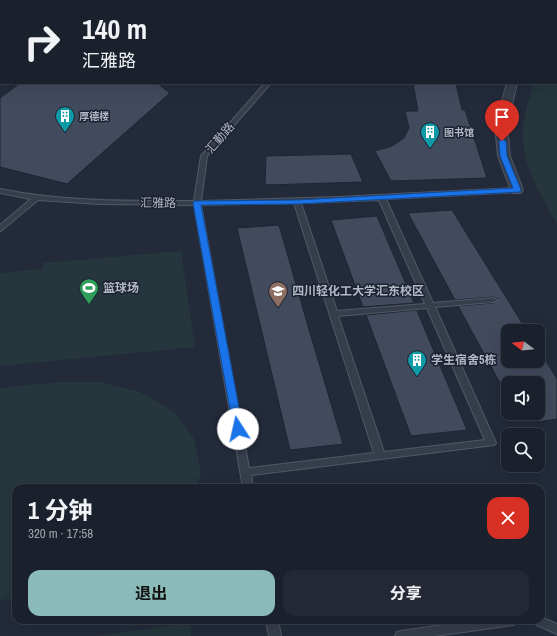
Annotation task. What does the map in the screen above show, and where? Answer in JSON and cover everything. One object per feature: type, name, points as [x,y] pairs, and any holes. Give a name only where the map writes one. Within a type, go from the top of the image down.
[{"type":"street","name":"汇雅路","points":[[512,84],[501,126],[504,156],[518,190]]},
{"type":"lane","name":"汇勤路","points":[[248,484],[197,203],[204,156],[267,84]]},
{"type":"lane","name":"汇雅路","points":[[0,191],[35,199],[197,203],[298,202],[518,190]]},
{"type":"lane","points":[[246,472],[491,443],[382,198]]},
{"type":"lane","points":[[0,229],[35,199]]},
{"type":"lane","points":[[298,202],[380,456]]},
{"type":"lane","points":[[334,314],[493,300]]},
{"type":"lane","points":[[273,624],[275,636]]},
{"type":"lane","points":[[401,636],[485,624]]},
{"type":"lane","points":[[545,624],[557,629]]},
{"type":"shaded area","points":[[534,84],[557,84],[557,223],[533,179],[525,155],[523,131]]},
{"type":"shaded area","points":[[181,251],[195,347],[0,366],[0,273],[43,269],[43,263]]},
{"type":"shaded area","points":[[59,382],[99,382],[140,392],[173,411],[194,439],[201,473],[197,484],[12,484],[12,598],[0,600],[0,388]]},
{"type":"shaded area","points":[[190,624],[191,636],[96,636]]},
{"type":"building","name":"厚德楼","points":[[19,84],[158,84],[170,93],[67,184],[0,167],[0,98]]},
{"type":"building","name":"图书馆","points":[[413,84],[456,84],[462,110],[465,110],[487,178],[391,181],[375,151],[392,146],[404,138],[409,128],[405,111],[418,111]]},
{"type":"building","points":[[351,154],[363,182],[265,185],[266,156]]},
{"type":"building","points":[[452,210],[523,324],[501,324],[501,368],[545,368],[546,361],[557,379],[557,419],[538,422],[538,420],[545,420],[545,376],[501,376],[500,383],[458,306],[493,303],[498,299],[493,297],[455,300],[408,213]]},
{"type":"building","points":[[377,216],[414,303],[363,307],[331,220]]},
{"type":"building","points":[[279,225],[343,444],[290,450],[237,228]]},
{"type":"building","name":"学生宿舍5栋","points":[[417,310],[467,430],[411,436],[366,315]]},
{"type":"place","name":"厚德楼","points":[[65,133]]},
{"type":"place","name":"图书馆","points":[[430,149]]},
{"type":"place","name":"篮球场","points":[[89,305]]},
{"type":"place","name":"四川轻化工大学汇东校区","points":[[278,308]]},
{"type":"place","name":"学生宿舍5栋","points":[[417,377]]},
{"type":"route","points":[[238,429],[197,203],[298,202],[518,190],[504,156],[502,141]]}]
